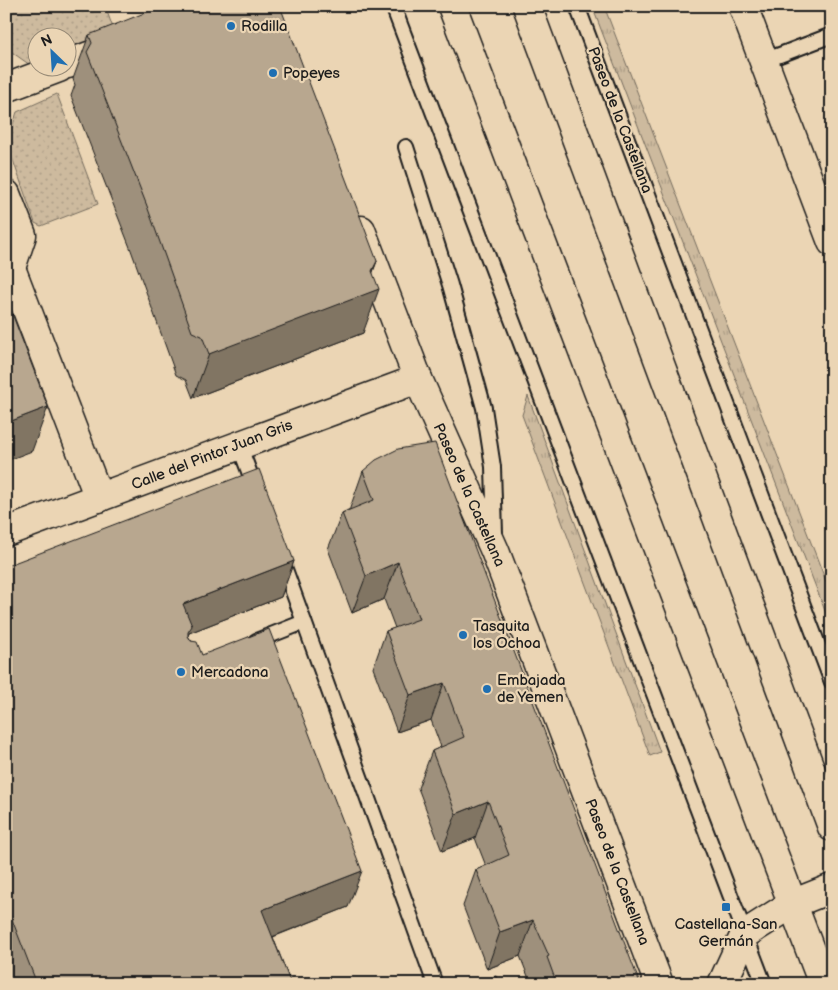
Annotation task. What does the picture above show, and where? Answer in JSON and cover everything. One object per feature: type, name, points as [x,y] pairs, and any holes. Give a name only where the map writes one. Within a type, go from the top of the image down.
[{"type":"main road","points":[[452,6],[823,984]]},
{"type":"main road","points":[[527,6],[832,827]]},
{"type":"main road","points":[[743,6],[832,242]]},
{"type":"main road","points":[[78,60],[138,37]]},
{"type":"main road","points":[[6,88],[32,78]]},
{"type":"main road","points":[[6,194],[22,235],[11,268],[99,498]]},
{"type":"main road","name":"Paseo de la Castellana","points":[[351,202],[418,379],[495,551],[659,984]]},
{"type":"main road","name":"Calle del Pintor Juan Gris","points":[[6,532],[418,379]]},
{"type":"main road","points":[[722,984],[745,934],[792,904],[832,888]]},
{"type":"lane","points":[[393,6],[764,984]]},
{"type":"lane","name":"Paseo de la Castellana","points":[[577,6],[832,682]]},
{"type":"lane","points":[[764,61],[832,35]]},
{"type":"lane","points":[[406,147],[450,285],[484,408],[493,467],[495,551]]},
{"type":"lane","points":[[239,445],[260,501]]},
{"type":"lane","points":[[277,548],[435,984]]},
{"type":"lane","points":[[244,646],[304,622]]},
{"type":"green space","points":[[6,6],[105,6],[117,39],[78,54],[78,28],[28,28],[28,64],[6,48]]},
{"type":"green space","points":[[592,6],[604,6],[832,597],[832,629]]},
{"type":"green space","points":[[57,94],[98,204],[41,226],[35,223],[7,143],[17,112]]},
{"type":"green space","points":[[528,396],[660,752],[650,756],[522,415]]},
{"type":"building","points":[[162,6],[280,6],[377,261],[372,271],[379,289],[209,354],[202,336],[192,332],[147,206],[87,52],[92,43],[89,35]]},
{"type":"building","points":[[6,298],[48,407],[6,423]]},
{"type":"building","points":[[435,443],[640,984],[542,984],[555,979],[547,957],[549,956],[533,920],[500,932],[476,870],[509,855],[488,801],[456,814],[432,751],[464,737],[444,683],[410,695],[386,631],[419,619],[398,562],[366,576],[342,513],[374,500],[363,471],[376,460],[398,449]]},
{"type":"building","points":[[259,469],[294,561],[183,604],[192,626],[188,636],[191,641],[197,642],[202,655],[269,629],[362,871],[262,910],[291,984],[37,984],[6,904],[6,566]]},
{"type":"building","points":[[496,976],[499,984],[476,984]]},
{"type":"place","name":"Rodilla","points":[[231,26]]},
{"type":"place","name":"Popeyes","points":[[273,73]]},
{"type":"place","name":"Tasquita los Ochoa","points":[[463,635]]},
{"type":"place","name":"Mercadona","points":[[181,672]]},
{"type":"place","name":"Embajada de Yemen","points":[[487,689]]},
{"type":"place","name":"Castellana-San Germán","points":[[726,907]]}]
